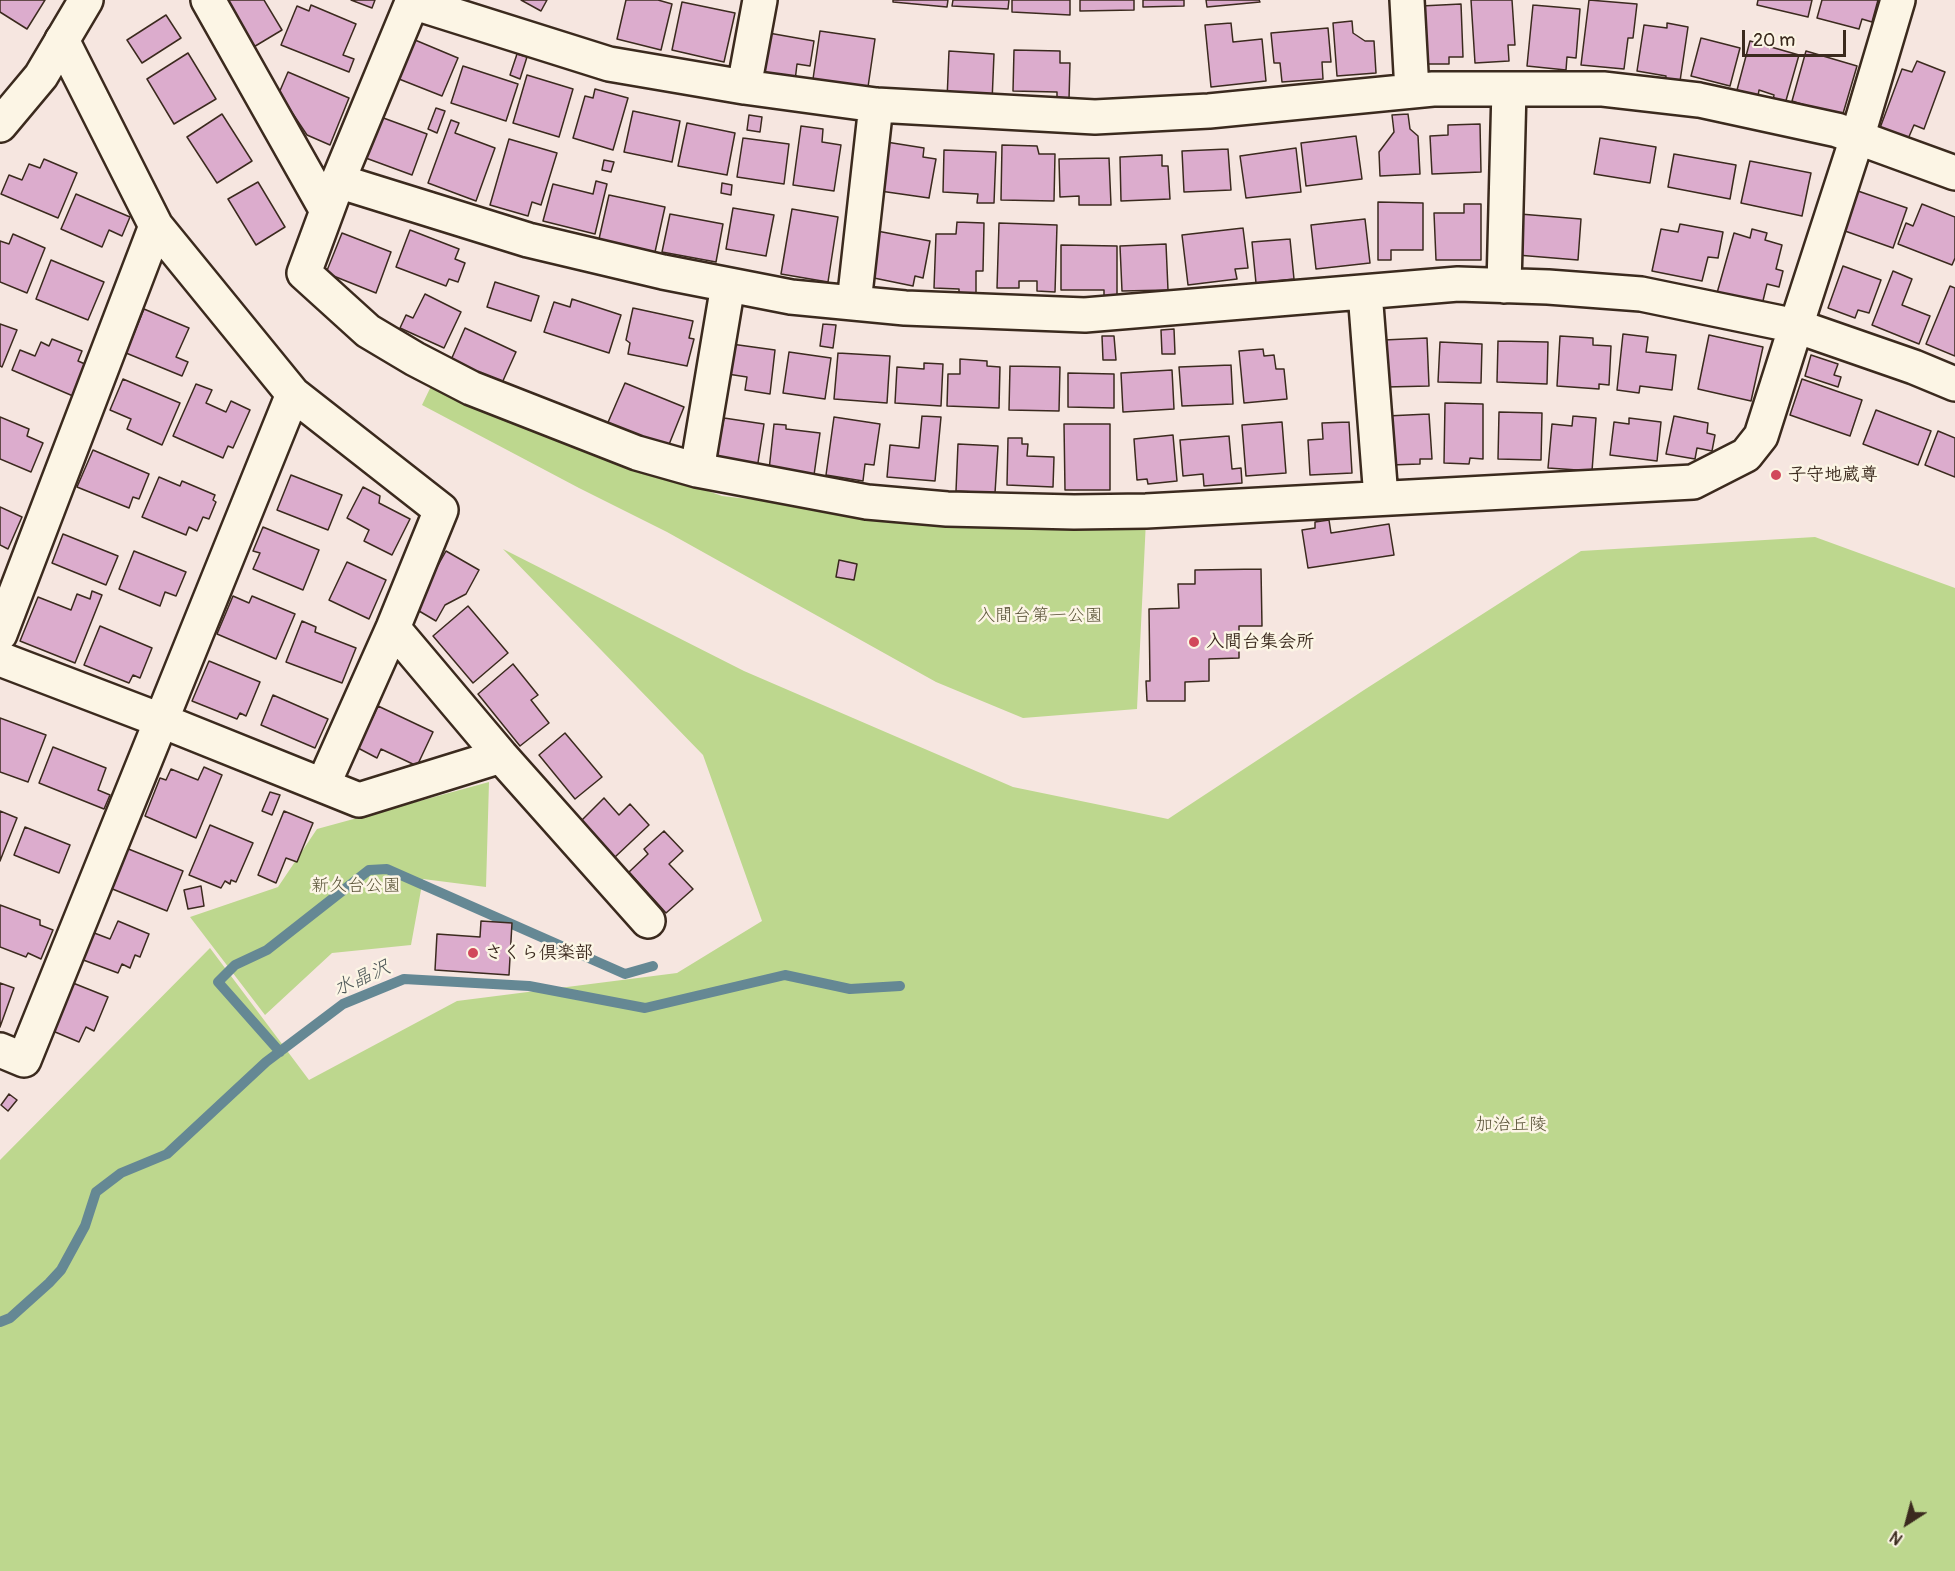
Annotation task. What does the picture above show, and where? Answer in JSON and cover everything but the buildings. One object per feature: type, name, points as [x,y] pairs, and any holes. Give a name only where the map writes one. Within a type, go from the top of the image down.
[{"type":"street","points":[[0,126],[41,76],[87,0]]},
{"type":"street","points":[[208,0],[327,211]]},
{"type":"street","points":[[744,87],[760,0]]},
{"type":"street","points":[[1407,0],[1412,91]]},
{"type":"street","points":[[1898,0],[1857,138],[1761,436],[1746,455],[1693,482],[1122,512],[946,509],[867,502],[697,470],[637,453],[471,388],[368,331],[304,273],[338,181],[412,1],[609,64],[744,87],[876,105],[1095,117],[1209,111],[1433,89],[1603,89],[1699,100],[1837,130],[1857,138],[1955,173]]},
{"type":"street","points":[[62,40],[156,226],[293,394],[441,510],[393,628],[323,785]]},
{"type":"street","points":[[1504,286],[1509,89]]},
{"type":"street","points":[[854,303],[876,105]]},
{"type":"street","points":[[338,181],[528,240],[663,272],[791,297],[916,309],[1085,315],[1458,285],[1548,287],[1641,294],[1796,326],[1914,367],[1955,384]]},
{"type":"street","points":[[0,634],[156,226]]},
{"type":"street","points":[[697,470],[728,285]]},
{"type":"street","points":[[1365,292],[1381,498]]},
{"type":"street","points":[[0,1050],[24,1059],[293,394]]},
{"type":"street","points":[[393,628],[501,756],[648,921]]},
{"type":"street","points":[[0,659],[359,800],[501,756]]},
{"type":"green space","name":"入間台第一公園","points":[[435,378],[589,449],[722,496],[851,511],[1146,520],[1137,709],[1023,718],[936,682],[667,532],[422,405]]},
{"type":"green space","name":"加治丘陵","points":[[1815,537],[1955,588],[1955,1571],[0,1571],[0,1160],[210,948],[309,1080],[457,1001],[677,973],[762,921],[703,755],[503,549],[744,671],[1013,787],[1168,819],[1581,551]]},
{"type":"green space","name":"新久台公園","points":[[489,782],[486,887],[423,879],[411,945],[332,953],[265,1015],[190,917],[278,887],[317,829]]},
{"type":"waterway","points":[[280,1052],[218,982],[235,965],[267,950],[369,870],[387,869],[625,974],[653,966]]},
{"type":"waterway","name":"水晶沢","points":[[0,1322],[10,1318],[61,1270],[85,1226],[96,1192],[121,1173],[167,1154],[266,1062],[343,1004],[404,979],[529,986],[645,1008],[785,975],[850,989],[900,986]]},
{"type":"place","name":"子守地蔵尊","points":[[1776,475]]},
{"type":"place","name":"入間台集会所","points":[[1194,642]]},
{"type":"place","name":"さくら倶楽部","points":[[473,953]]}]
